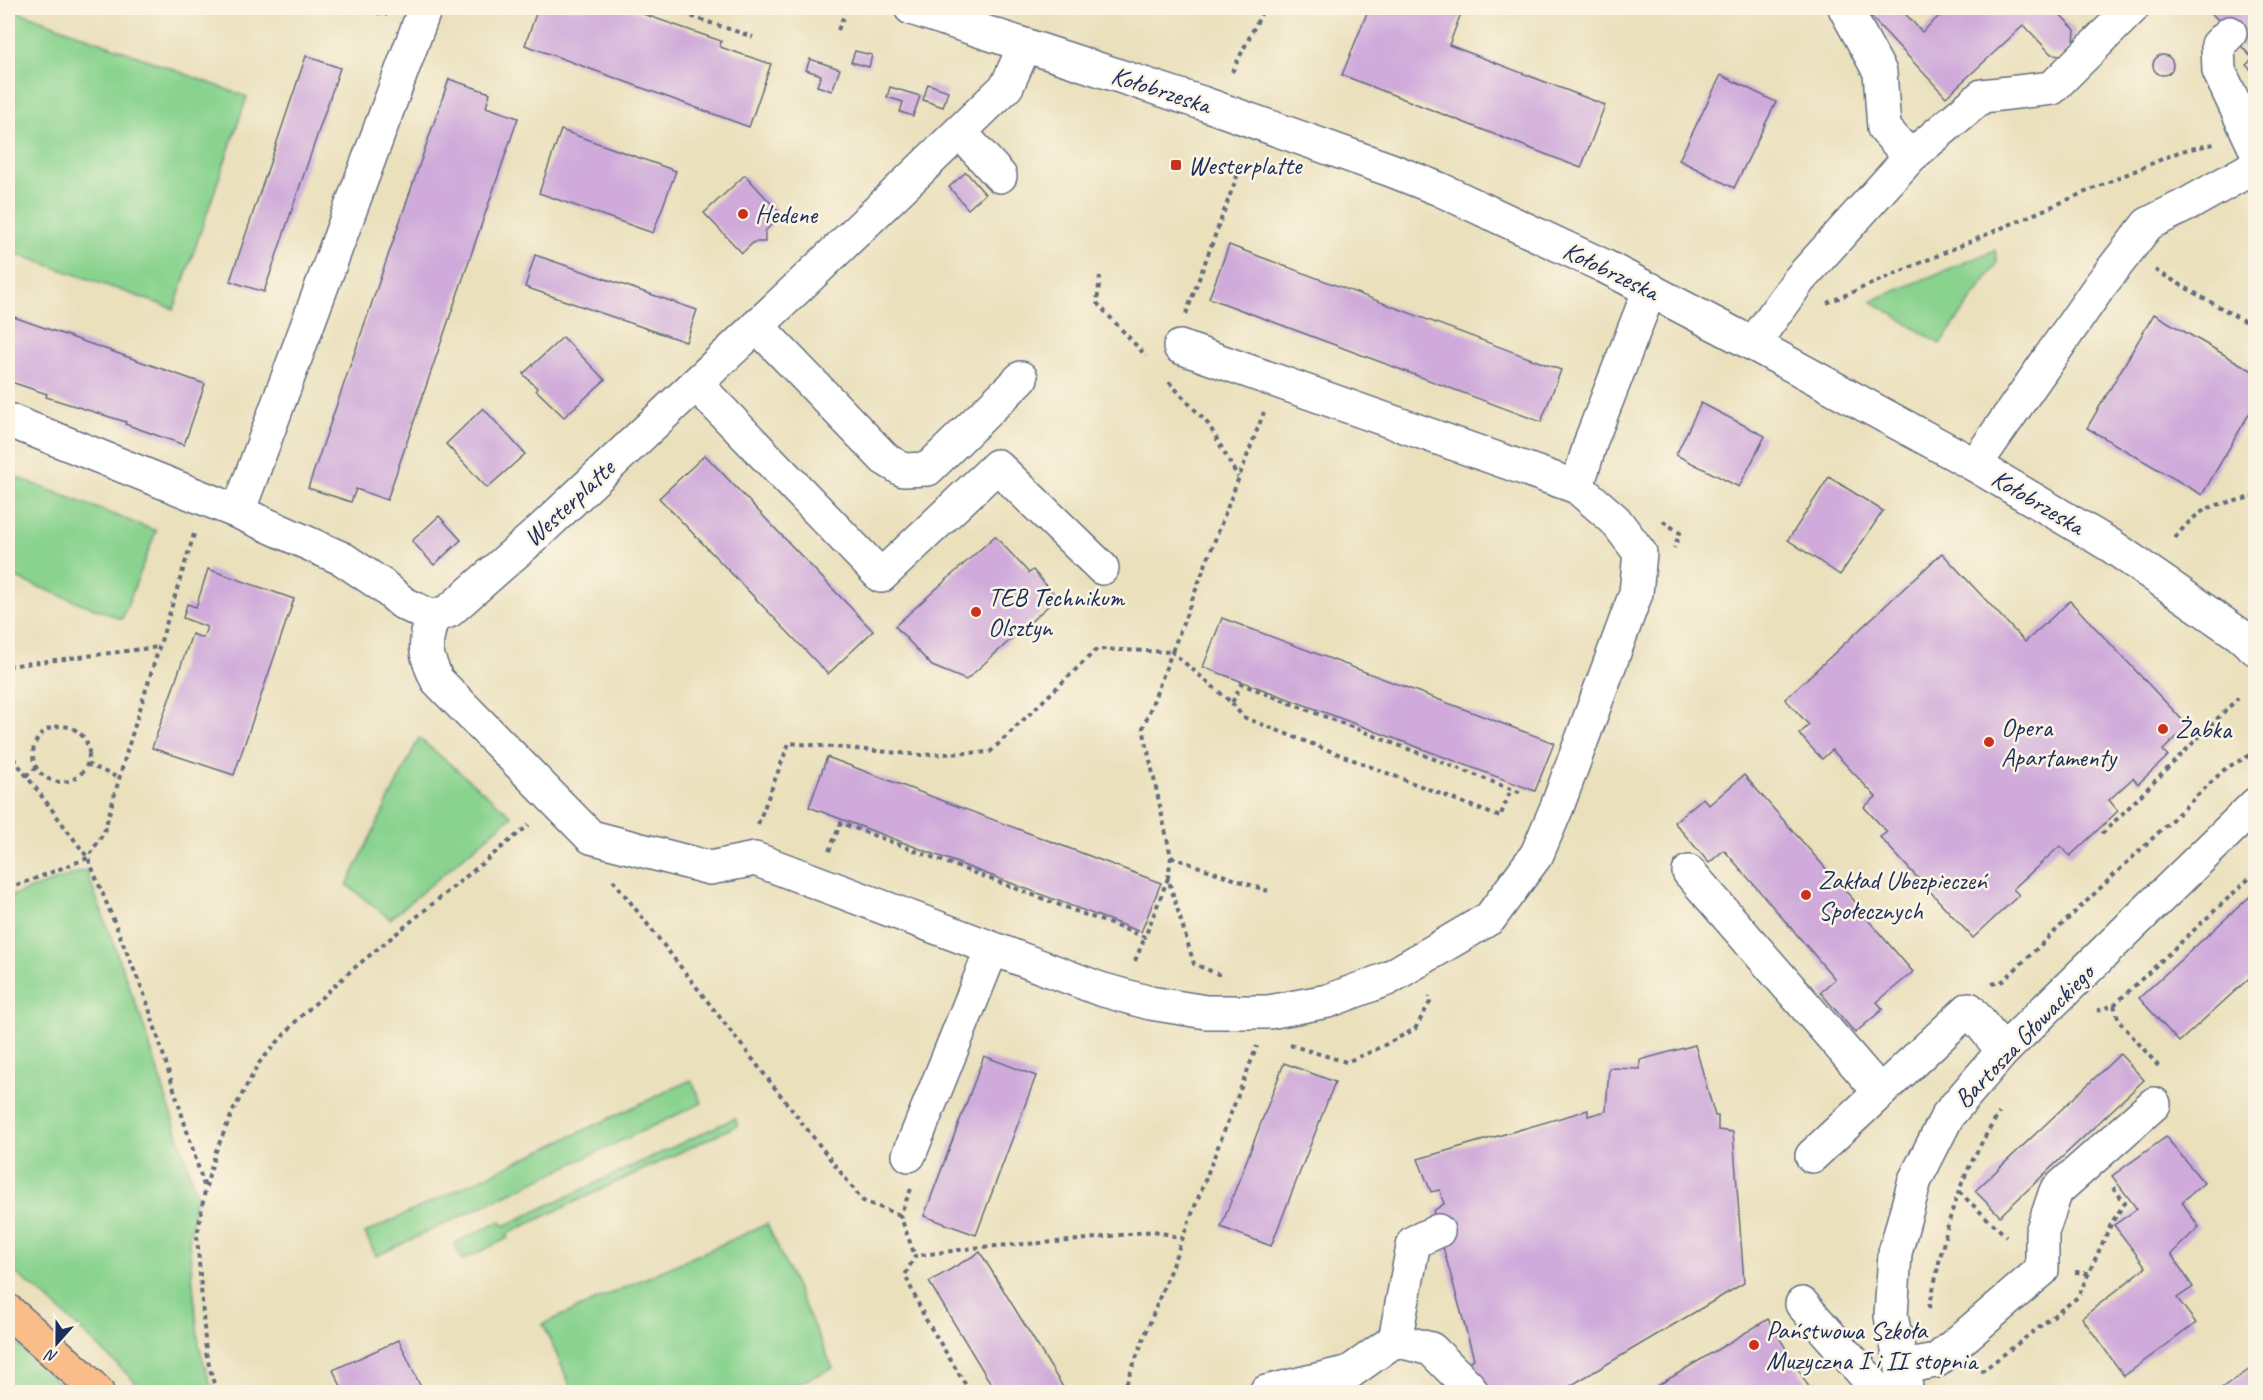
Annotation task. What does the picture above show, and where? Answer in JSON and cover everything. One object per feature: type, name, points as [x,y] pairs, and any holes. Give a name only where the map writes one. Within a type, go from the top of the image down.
[{"type":"main road","points":[[8,1311],[97,1392]]},
{"type":"street","points":[[238,512],[425,8]]},
{"type":"street","name":"Kołobrzeska","points":[[911,8],[1202,103],[1400,174],[1460,199],[1650,289],[1975,465],[2110,545],[2240,635],[2256,649]]},
{"type":"street","points":[[1845,8],[1880,72],[1884,128],[1910,157]]},
{"type":"street","points":[[1753,344],[1798,280],[1910,157],[1982,96],[2052,88],[2132,8]]},
{"type":"street","points":[[2230,33],[2218,45],[2219,71],[2256,150]]},
{"type":"street","name":"Westerplatte","points":[[432,617],[449,611],[539,532],[960,132],[1007,86],[1025,45]]},
{"type":"street","points":[[960,132],[1000,176]]},
{"type":"street","points":[[1975,465],[2124,253],[2148,224],[2256,166]]},
{"type":"street","points":[[1577,487],[1592,438],[1650,289]]},
{"type":"street","points":[[757,326],[885,459],[903,470],[928,469],[1021,378]]},
{"type":"street","points":[[8,420],[238,512],[343,559],[383,586],[403,603],[432,617],[425,644],[427,658],[437,680],[591,837],[710,868],[755,859],[992,949],[1100,988],[1150,1003],[1206,1012],[1269,1012],[1328,1001],[1387,979],[1490,918],[1537,854],[1557,807],[1636,593],[1640,553],[1615,520],[1577,487],[1276,380],[1183,332]]},
{"type":"street","points":[[696,384],[881,576],[997,466],[1102,567]]},
{"type":"street","name":"Bartosza Głowackiego","points":[[1913,1374],[1891,1316],[1894,1253],[1915,1180],[1948,1115],[2003,1051],[2256,804]]},
{"type":"street","points":[[1689,872],[1880,1092]]},
{"type":"street","points":[[909,1155],[992,949]]},
{"type":"street","points":[[1812,1156],[1969,1009],[2003,1051]]},
{"type":"street","points":[[1913,1374],[1936,1361],[2042,1270],[2043,1232],[2056,1191],[2154,1104]]},
{"type":"street","points":[[1266,1392],[1350,1372],[1395,1340],[1414,1242],[1438,1232]]},
{"type":"street","points":[[1802,1304],[1880,1392]]},
{"type":"street","points":[[1395,1340],[1431,1349],[1472,1392]]},
{"type":"path","points":[[666,8],[753,37]]},
{"type":"path","points":[[838,30],[846,8]]},
{"type":"path","points":[[1232,72],[1264,8]]},
{"type":"path","points":[[1820,306],[2181,151],[2219,143]]},
{"type":"path","points":[[1183,332],[1240,168]]},
{"type":"path","points":[[2124,253],[2256,328]]},
{"type":"path","points":[[1134,963],[1168,878],[1171,857],[1143,728],[1276,380]]},
{"type":"path","points":[[2175,538],[2190,520],[2214,506],[2256,495]]},
{"type":"path","points":[[8,889],[88,858],[104,832],[158,647],[206,499]]},
{"type":"path","points":[[1661,520],[1680,533],[1672,553]]},
{"type":"path","points":[[8,666],[158,647]]},
{"type":"path","points":[[755,831],[789,743],[921,755],[990,752],[1097,649],[1172,651],[1232,703],[1243,717],[1500,817],[1511,789]]},
{"type":"path","points":[[1232,703],[1241,684],[1557,807]]},
{"type":"path","points":[[2102,834],[2238,698]]},
{"type":"path","points":[[60,726],[72,728],[82,736],[88,747],[87,764],[84,770],[74,778],[62,782],[50,780],[37,767],[33,749],[38,737],[48,729],[60,726]]},
{"type":"path","points":[[8,751],[88,858],[146,999],[205,1190]]},
{"type":"path","points":[[1983,986],[2003,981],[2226,768],[2256,752]]},
{"type":"path","points":[[87,764],[119,778]]},
{"type":"path","points":[[26,776],[37,767]]},
{"type":"path","points":[[216,1392],[206,1353],[197,1236],[205,1190],[216,1151],[233,1111],[259,1063],[298,1019],[353,969],[557,802]]},
{"type":"path","points":[[826,859],[841,824],[1145,937]]},
{"type":"path","points":[[591,837],[601,864],[862,1201],[900,1215]]},
{"type":"path","points":[[1171,857],[1268,891]]},
{"type":"path","points":[[2096,1012],[2114,1005],[2256,872]]},
{"type":"path","points":[[1168,878],[1194,964],[1218,974],[1206,1012]]},
{"type":"path","points":[[1282,1043],[1346,1062],[1415,1029],[1430,1002],[1429,993]]},
{"type":"path","points":[[1123,1392],[1260,1036]]},
{"type":"path","points":[[1913,1374],[1956,1203],[1984,1137],[2001,1111]]},
{"type":"path","points":[[970,1392],[925,1318],[905,1275],[915,1256],[981,1247],[1070,1241],[1154,1231],[1182,1238]]},
{"type":"green space","points":[[9,8],[247,97],[174,309],[8,251]]},
{"type":"green space","points":[[1995,250],[1997,264],[1940,344],[1871,301]]},
{"type":"green space","points":[[8,474],[156,531],[122,619],[8,575]]},
{"type":"green space","points":[[419,738],[512,816],[390,919],[347,885]]},
{"type":"green space","points":[[86,870],[142,1021],[196,1193],[189,1243],[199,1346],[213,1392],[146,1392],[48,1299],[8,1267],[8,897]]},
{"type":"green space","points":[[691,1080],[702,1103],[376,1256],[365,1233]]},
{"type":"green space","points":[[735,1118],[738,1125],[507,1234],[508,1238],[462,1260],[454,1243],[501,1221],[504,1226]]},
{"type":"green space","points":[[767,1224],[833,1368],[779,1392],[573,1392],[543,1324]]},
{"type":"green space","points":[[8,1336],[69,1392],[8,1392]]},
{"type":"building","points":[[538,8],[626,8],[721,41],[720,47],[771,64],[749,127],[525,45]]},
{"type":"building","points":[[1369,8],[1463,8],[1449,45],[1605,105],[1581,168],[1342,75]]},
{"type":"building","points":[[1863,8],[1900,8],[1922,32],[1948,8],[2054,8],[2075,30],[2074,43],[2063,55],[2051,54],[2024,25],[1946,97]]},
{"type":"building","points":[[2207,8],[2256,8],[2256,75],[2246,65],[2253,59]]},
{"type":"building","points":[[855,51],[872,55],[869,67],[851,62]]},
{"type":"building","points":[[2163,55],[2170,58],[2173,65],[2170,72],[2163,75],[2156,72],[2153,65],[2156,58]]},
{"type":"building","points":[[306,56],[340,68],[264,292],[230,281]]},
{"type":"building","points":[[810,59],[840,69],[832,91],[817,86],[821,75],[806,70]]},
{"type":"building","points":[[1721,75],[1776,102],[1734,188],[1679,160]]},
{"type":"building","points":[[449,79],[490,93],[486,107],[518,118],[387,500],[356,489],[351,502],[308,488]]},
{"type":"building","points":[[928,84],[948,91],[943,107],[923,100]]},
{"type":"building","points":[[890,87],[920,96],[913,116],[900,112],[903,102],[887,97]]},
{"type":"building","points":[[561,130],[676,171],[653,233],[539,193]]},
{"type":"building","points":[[966,172],[985,194],[968,209],[949,187]]},
{"type":"building","name":"Hedene","points":[[745,175],[782,215],[765,231],[765,242],[754,242],[742,253],[704,213]]},
{"type":"building","points":[[1229,245],[1561,370],[1541,422],[1209,298]]},
{"type":"building","points":[[535,255],[697,310],[686,342],[525,287]]},
{"type":"building","points":[[2154,314],[2256,373],[2256,402],[2202,495],[2087,428]]},
{"type":"building","points":[[8,315],[205,384],[184,445],[125,424],[126,422],[46,397],[47,394],[8,381]]},
{"type":"building","points":[[563,337],[605,380],[564,417],[523,374]]},
{"type":"building","points":[[1701,403],[1765,436],[1739,487],[1676,455]]},
{"type":"building","points":[[483,408],[525,454],[487,488],[446,444]]},
{"type":"building","points":[[705,455],[873,631],[828,674],[659,498]]},
{"type":"building","points":[[1829,477],[1883,511],[1840,575],[1788,540]]},
{"type":"building","points":[[439,516],[461,540],[434,565],[412,541]]},
{"type":"building","name":"TEB Technikum Olsztyn","points":[[995,536],[1029,573],[1033,570],[1057,598],[966,680],[932,666],[895,626]]},
{"type":"building","name":"Opera Apartamenty","points":[[1942,553],[2025,642],[2070,601],[2188,726],[2163,750],[2168,756],[2138,784],[2133,778],[2109,800],[2118,811],[2070,856],[2060,846],[2013,889],[2019,895],[1973,938],[1880,837],[1887,832],[1864,807],[1876,797],[1832,750],[1822,759],[1799,734],[1809,725],[1785,699]]},
{"type":"building","points":[[208,569],[294,599],[234,775],[152,748],[192,634],[203,638],[207,627],[183,618],[187,604],[196,607]]},
{"type":"building","points":[[1222,618],[1554,743],[1535,791],[1203,667]]},
{"type":"building","points":[[827,757],[1161,883],[1141,932],[809,807]]},
{"type":"building","points":[[1744,775],[1864,912],[1862,913],[1913,972],[1877,1002],[1883,1009],[1855,1033],[1820,992],[1835,979],[1724,850],[1709,863],[1674,822],[1703,798],[1709,805]]},
{"type":"building","points":[[2256,891],[2256,972],[2179,1042],[2139,998]]},
{"type":"building","points":[[1695,1045],[1715,1116],[1718,1116],[1718,1130],[1733,1132],[1744,1283],[1560,1392],[1487,1392],[1469,1362],[1474,1359],[1433,1211],[1444,1204],[1440,1190],[1431,1192],[1418,1159],[1588,1110],[1588,1116],[1606,1111],[1609,1068],[1640,1069],[1640,1060]]},
{"type":"building","points":[[2120,1054],[2144,1080],[2000,1216],[1975,1191]]},
{"type":"building","points":[[984,1056],[1036,1076],[976,1235],[924,1216]]},
{"type":"building","points":[[1284,1063],[1335,1082],[1271,1246],[1221,1227]]},
{"type":"building","points":[[2166,1137],[2204,1183],[2182,1202],[2199,1227],[2171,1254],[2193,1287],[2177,1298],[2196,1323],[2124,1376],[2082,1318],[2146,1267],[2114,1225],[2137,1209],[2112,1176]]},
{"type":"building","points":[[980,1252],[1066,1392],[996,1392],[929,1282]]},
{"type":"building","name":"Państwowa Szkoła Muzyczna I i II stopnia","points":[[1768,1319],[1812,1392],[1647,1392]]},
{"type":"building","points":[[399,1340],[423,1392],[344,1392],[333,1370]]},
{"type":"building","points":[[2256,1365],[2256,1392],[2217,1392]]},
{"type":"place","name":"Westerplatte","points":[[1176,165]]},
{"type":"place","name":"Hedene","points":[[743,214]]},
{"type":"place","name":"TEB Technikum Olsztyn","points":[[976,612]]},
{"type":"place","name":"Żabka","points":[[2163,729]]},
{"type":"place","name":"Opera Apartamenty","points":[[1989,742]]},
{"type":"place","name":"Zakład Ubezpieczeń Społecznych","points":[[1806,895]]},
{"type":"place","name":"Państwowa Szkoła Muzyczna I i II stopnia","points":[[1754,1345]]}]
